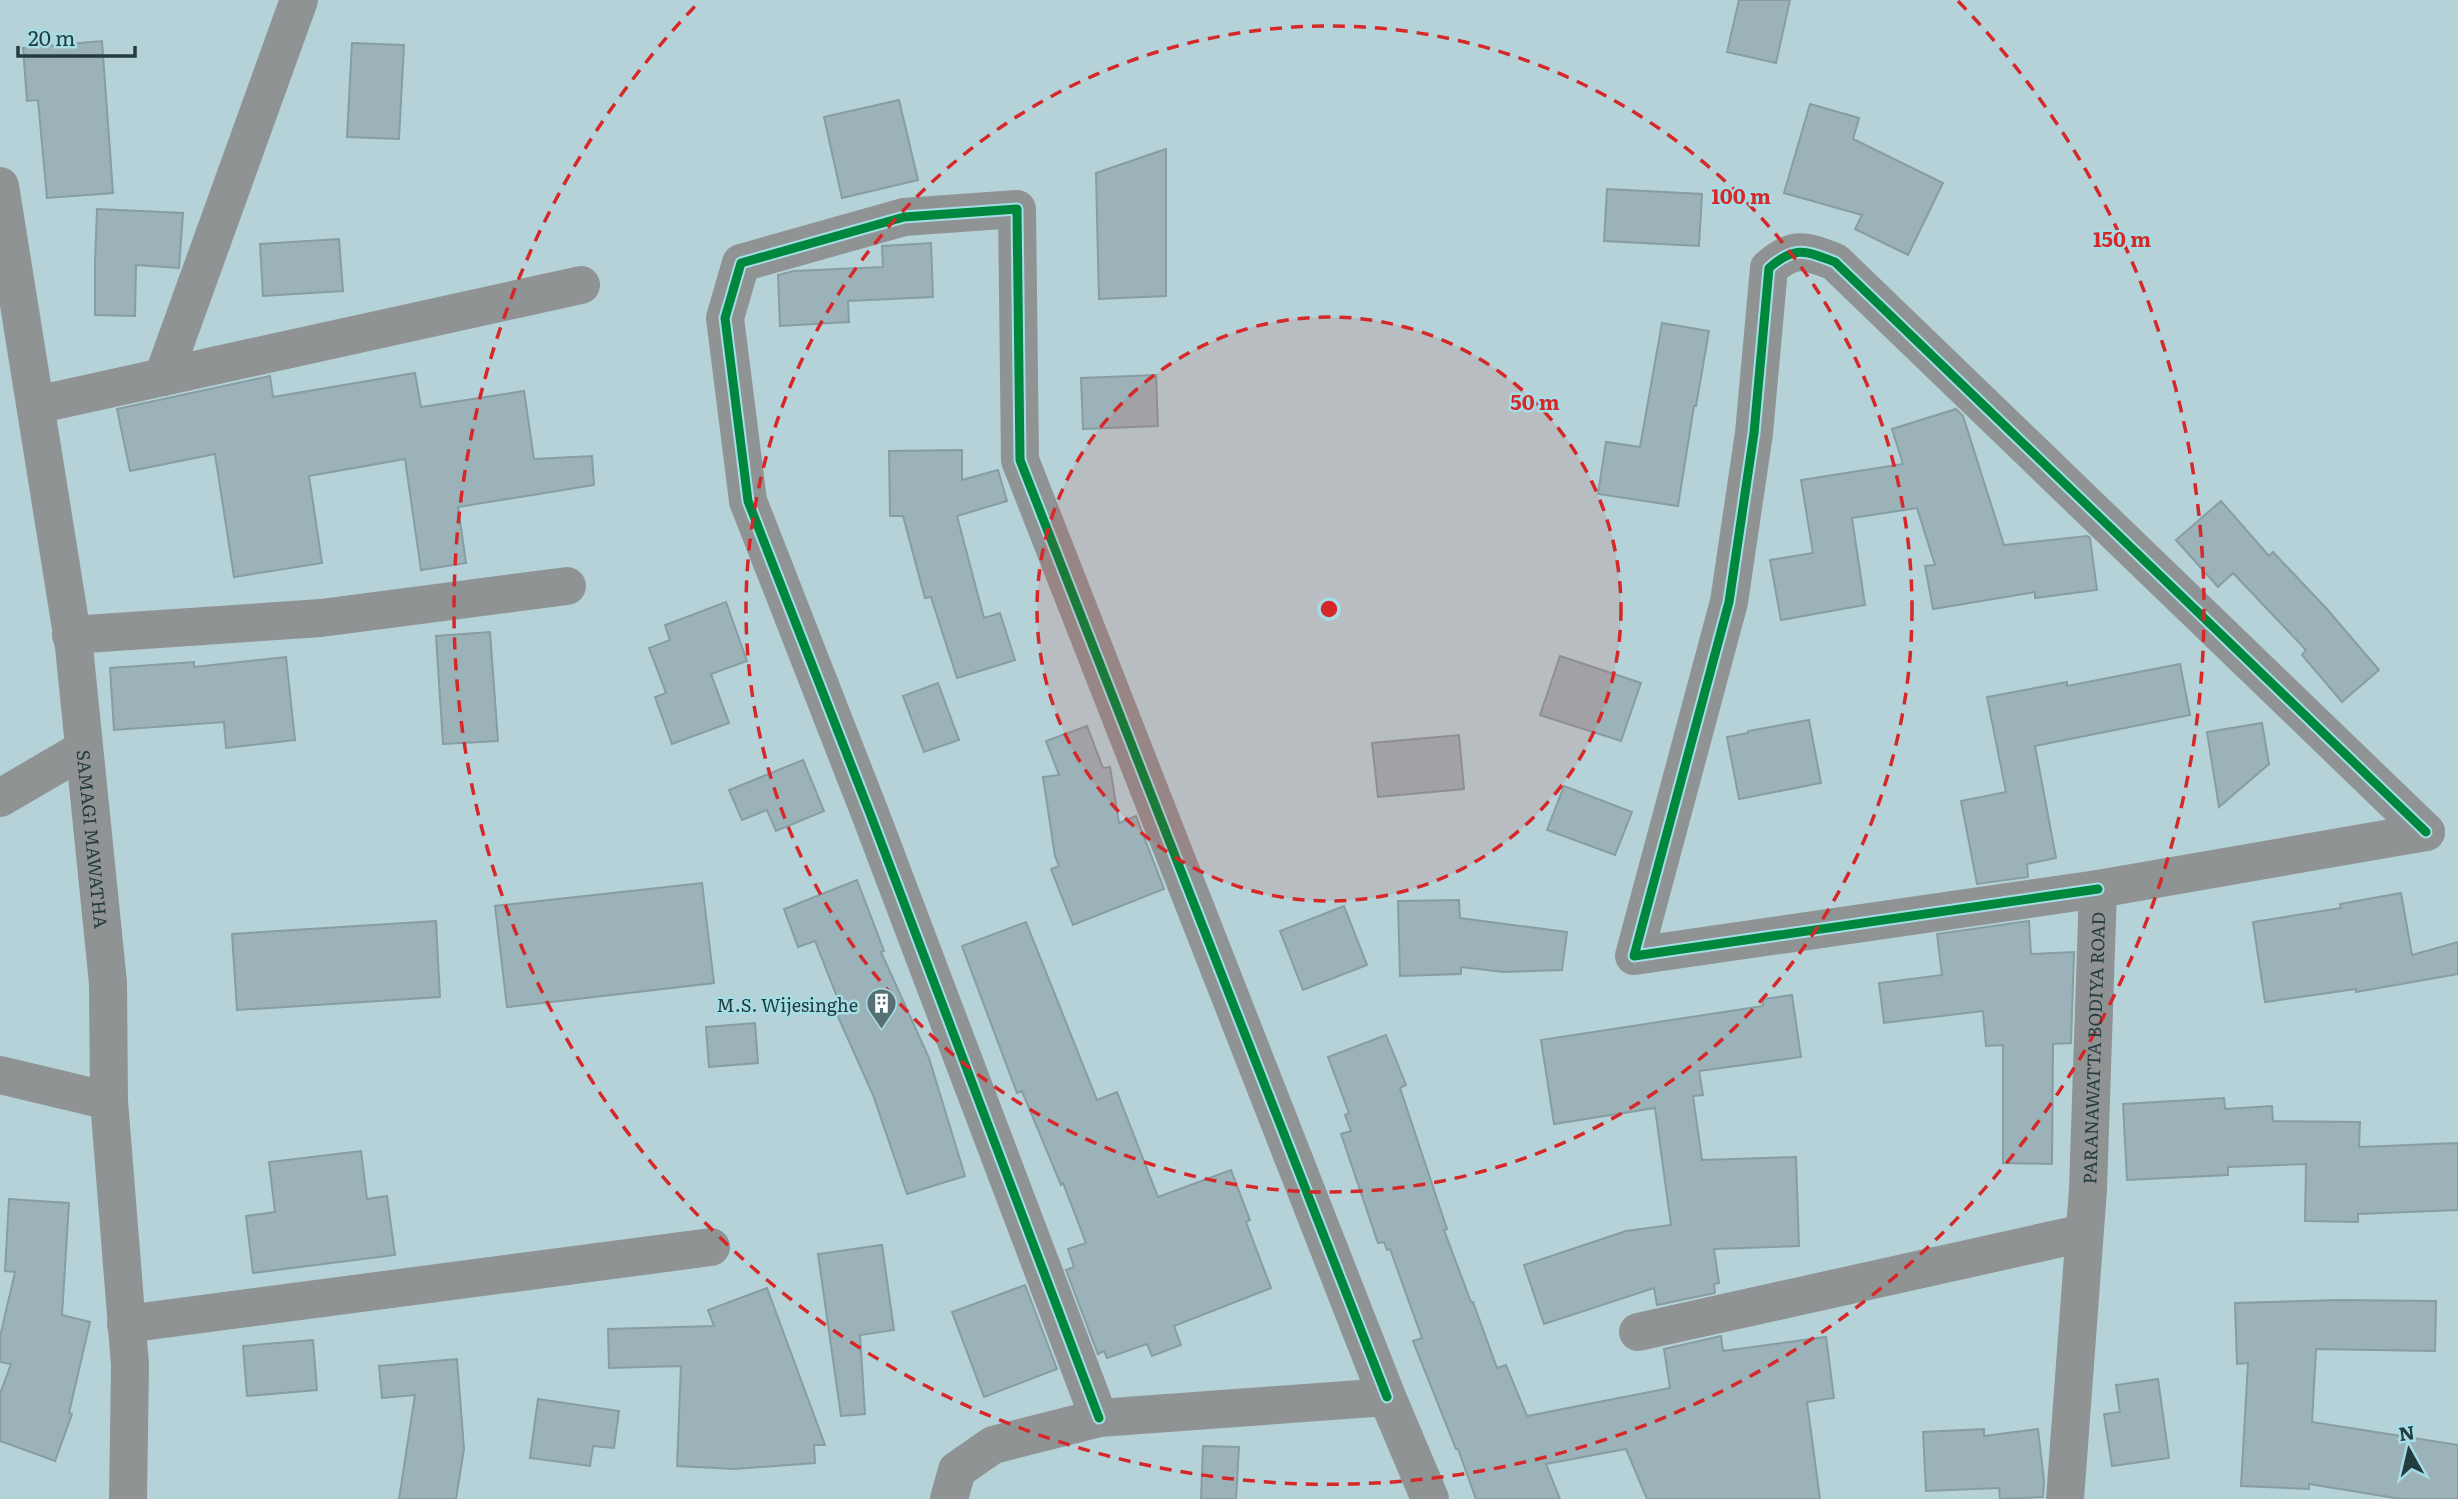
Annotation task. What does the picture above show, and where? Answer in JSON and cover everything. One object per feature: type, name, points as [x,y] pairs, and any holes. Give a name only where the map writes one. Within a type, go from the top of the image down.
[{"type":"street","points":[[163,377],[299,0]]},
{"type":"street","name":"SAMAGI MAWATHA","points":[[0,186],[71,635],[108,983],[109,1101],[130,1366],[128,1499]]},
{"type":"street","points":[[1099,1418],[876,829],[748,501],[725,318],[741,263],[904,217],[1017,209],[1020,460],[1387,1397],[1430,1499]]},
{"type":"street","name":"PARANAWATTA BODIYA ROAD","points":[[1808,252],[1835,262],[2426,832],[2098,889],[1634,956],[1729,601],[1754,433],[1769,268],[1784,254],[1808,252]]},
{"type":"street","points":[[36,405],[581,285]]},
{"type":"street","points":[[71,635],[321,618],[567,586]]},
{"type":"street","points":[[0,798],[84,749]]},
{"type":"street","name":"PARANAWATTA BODIYA ROAD","points":[[2065,1499],[2084,1233],[2098,889]]},
{"type":"street","points":[[0,1075],[109,1101]]},
{"type":"street","points":[[1638,1332],[2084,1233]]},
{"type":"street","points":[[126,1324],[711,1247]]},
{"type":"street","points":[[949,1499],[957,1470],[993,1445],[1099,1418],[1387,1397]]},
{"type":"building","points":[[1739,0],[1790,0],[1776,63],[1727,52]]},
{"type":"building","points":[[102,41],[113,193],[47,198],[38,100],[27,101],[23,48]]},
{"type":"building","points":[[352,43],[404,45],[399,139],[347,137]]},
{"type":"building","points":[[899,100],[918,180],[842,198],[824,117]]},
{"type":"building","points":[[1810,104],[1859,118],[1853,139],[1943,183],[1908,255],[1855,229],[1862,215],[1784,193]]},
{"type":"building","points":[[1166,149],[1166,296],[1099,299],[1096,173]]},
{"type":"building","points":[[1607,189],[1702,194],[1699,246],[1604,241]]},
{"type":"building","points":[[97,209],[183,213],[179,268],[136,265],[135,316],[95,315]]},
{"type":"building","points":[[339,239],[343,291],[263,296],[260,244]]},
{"type":"building","points":[[931,243],[933,297],[848,301],[849,322],[780,326],[778,275],[794,271],[883,267],[882,246]]},
{"type":"building","points":[[1662,323],[1709,331],[1678,506],[1598,494],[1606,442],[1640,447]]},
{"type":"building","points":[[415,373],[421,407],[524,391],[534,459],[592,456],[594,485],[458,507],[466,563],[421,570],[405,459],[309,476],[322,563],[234,577],[215,454],[130,471],[117,409],[270,376],[273,397]]},
{"type":"building","points":[[1156,375],[1158,426],[1083,429],[1081,378]]},
{"type":"building","points":[[1956,409],[1963,416],[2004,545],[2087,536],[2090,538],[2097,590],[2035,598],[2035,592],[1933,609],[1925,566],[1935,565],[1917,508],[1852,518],[1865,605],[1781,620],[1770,560],[1813,553],[1801,480],[1903,464],[1892,429]]},
{"type":"building","points":[[962,450],[962,480],[998,470],[1007,501],[957,516],[984,618],[1000,613],[1015,660],[957,678],[931,597],[925,598],[903,516],[890,516],[889,451]]},
{"type":"building","points":[[2221,501],[2269,556],[2273,552],[2326,608],[2379,670],[2342,702],[2302,655],[2306,650],[2233,573],[2218,587],[2176,540]]},
{"type":"building","points":[[726,602],[747,661],[711,674],[729,723],[672,744],[655,697],[666,693],[649,648],[670,640],[665,625]]},
{"type":"building","points":[[490,632],[498,741],[443,744],[436,636]]},
{"type":"building","points":[[1560,656],[1641,683],[1621,741],[1540,715]]},
{"type":"building","points":[[286,657],[295,740],[226,748],[224,722],[114,730],[110,668],[194,662],[194,667]]},
{"type":"building","points":[[2180,664],[2190,715],[2035,746],[2056,858],[2027,864],[2028,877],[1977,884],[1961,801],[2006,792],[1987,697],[2067,682],[2067,686]]},
{"type":"building","points":[[938,683],[959,740],[924,752],[903,696]]},
{"type":"building","points":[[1809,720],[1821,783],[1739,799],[1727,737]]},
{"type":"building","points":[[2262,723],[2269,764],[2219,807],[2207,732]]},
{"type":"building","points":[[1087,726],[1103,768],[1110,767],[1119,823],[1136,816],[1164,889],[1073,925],[1051,869],[1059,866],[1055,856],[1043,777],[1059,775],[1046,741]]},
{"type":"building","points":[[1459,735],[1464,789],[1378,797],[1372,743]]},
{"type":"building","points":[[803,760],[824,811],[776,831],[767,810],[742,820],[729,790]]},
{"type":"building","points":[[1564,786],[1632,812],[1615,855],[1547,830]]},
{"type":"building","points":[[857,880],[884,951],[881,952],[929,1058],[965,1176],[907,1194],[873,1095],[835,1010],[841,1007],[815,941],[798,947],[784,909]]},
{"type":"building","points":[[702,883],[714,983],[507,1007],[495,906]]},
{"type":"building","points":[[2401,893],[2412,955],[2458,942],[2458,974],[2356,992],[2356,989],[2265,1002],[2253,922],[2341,908],[2340,904]]},
{"type":"building","points":[[1459,900],[1460,918],[1567,932],[1562,970],[1504,972],[1461,967],[1461,974],[1400,976],[1398,901]]},
{"type":"building","points":[[1344,906],[1367,965],[1303,990],[1280,931]]},
{"type":"building","points":[[436,921],[440,997],[237,1010],[232,934]]},
{"type":"building","points":[[2029,921],[2031,954],[2074,952],[2071,1043],[2053,1044],[2052,1164],[2003,1163],[2003,1045],[1986,1046],[1983,1011],[1884,1023],[1879,983],[1942,975],[1937,934]]},
{"type":"building","points":[[1026,922],[1097,1100],[1117,1092],[1158,1197],[1231,1170],[1250,1220],[1246,1222],[1271,1288],[1174,1326],[1181,1345],[1152,1356],[1147,1344],[1107,1358],[1104,1351],[1098,1354],[1066,1270],[1074,1267],[1068,1249],[1086,1243],[1022,1091],[1017,1093],[962,946]]},
{"type":"building","points":[[1792,995],[1801,1057],[1699,1071],[1703,1095],[1693,1096],[1702,1160],[1796,1157],[1799,1246],[1714,1249],[1719,1283],[1714,1284],[1715,1293],[1657,1305],[1654,1288],[1544,1324],[1524,1265],[1626,1231],[1671,1225],[1655,1108],[1554,1124],[1541,1040],[1763,1006],[1763,999]]},
{"type":"building","points":[[755,1023],[758,1063],[709,1067],[706,1027]]},
{"type":"building","points":[[1386,1035],[1406,1085],[1400,1088],[1447,1229],[1444,1230],[1497,1368],[1506,1365],[1527,1416],[1670,1388],[1664,1349],[1721,1336],[1723,1351],[1826,1337],[1834,1398],[1807,1402],[1820,1499],[1647,1499],[1626,1449],[1546,1464],[1560,1499],[1476,1499],[1413,1341],[1422,1338],[1390,1249],[1387,1250],[1384,1242],[1378,1243],[1341,1134],[1351,1131],[1345,1115],[1349,1113],[1328,1057]]},
{"type":"building","points":[[2224,1098],[2225,1109],[2272,1106],[2273,1121],[2360,1122],[2359,1147],[2458,1143],[2458,1210],[2358,1214],[2358,1222],[2305,1221],[2306,1164],[2228,1167],[2228,1175],[2127,1180],[2123,1104]]},
{"type":"building","points":[[361,1151],[367,1199],[387,1196],[395,1255],[253,1273],[246,1216],[275,1212],[269,1162]]},
{"type":"building","points":[[9,1199],[69,1203],[62,1315],[90,1322],[69,1413],[72,1414],[55,1461],[0,1441],[0,1394],[11,1364],[0,1362],[0,1337],[15,1272],[5,1271]]},
{"type":"building","points":[[882,1245],[894,1330],[860,1335],[865,1414],[841,1416],[818,1254]]},
{"type":"building","points":[[1025,1285],[1057,1369],[984,1397],[952,1312]]},
{"type":"building","points":[[767,1288],[825,1445],[814,1445],[815,1463],[734,1469],[677,1466],[681,1366],[609,1368],[608,1329],[714,1326],[708,1310]]},
{"type":"building","points":[[2436,1301],[2435,1351],[2316,1349],[2312,1422],[2458,1445],[2458,1499],[2401,1499],[2309,1484],[2309,1489],[2241,1486],[2248,1363],[2237,1364],[2235,1303]]},
{"type":"building","points":[[313,1340],[317,1390],[247,1396],[243,1346]]},
{"type":"building","points":[[457,1359],[464,1449],[456,1499],[399,1499],[415,1395],[382,1398],[379,1366]]},
{"type":"building","points":[[2158,1379],[2169,1458],[2112,1466],[2104,1414],[2120,1412],[2116,1385]]},
{"type":"building","points":[[538,1399],[619,1411],[614,1448],[593,1446],[590,1466],[530,1458]]},
{"type":"building","points":[[1984,1429],[1984,1436],[2038,1429],[2044,1481],[2043,1497],[2000,1499],[1999,1488],[1926,1491],[1923,1432]]},
{"type":"building","points":[[1203,1446],[1239,1447],[1236,1499],[1201,1499]]},
{"type":"cycle path","points":[[1099,1418],[871,816],[748,501],[725,318],[741,263],[904,217],[1017,209],[1020,460],[1387,1397]]},
{"type":"cycle path","points":[[2098,889],[1634,956],[1729,602],[1754,433],[1769,268],[1786,256],[1801,252],[1835,262],[2426,832]]},
{"type":"place","name":"M.S. Wijesinghe","points":[[881,1031]]}]
